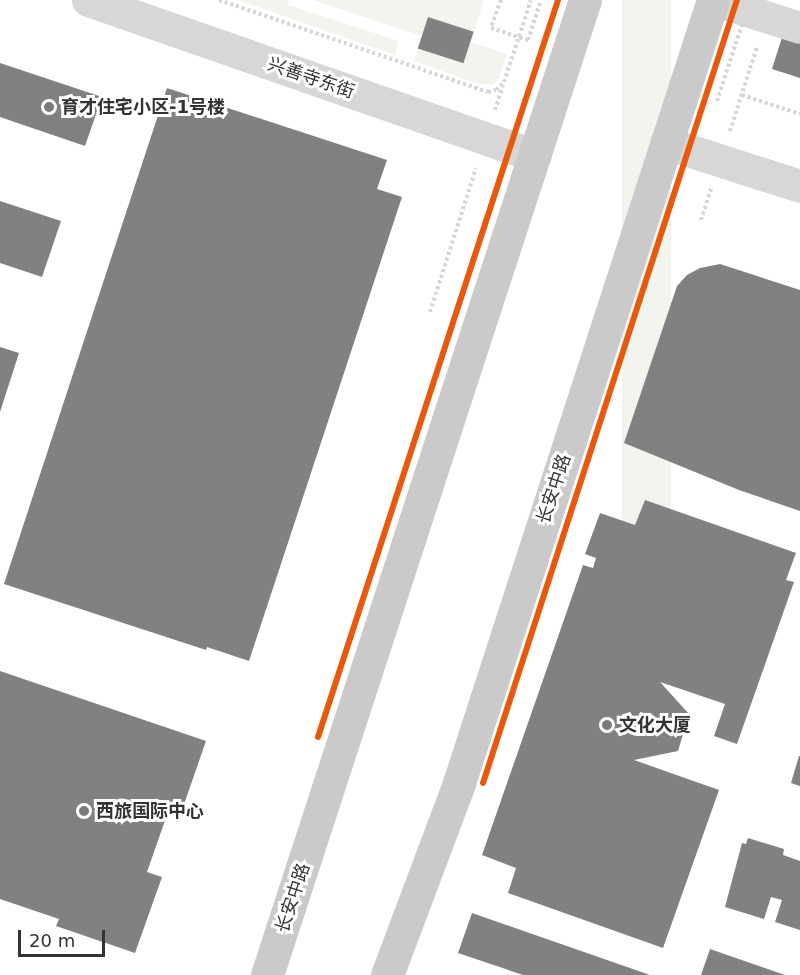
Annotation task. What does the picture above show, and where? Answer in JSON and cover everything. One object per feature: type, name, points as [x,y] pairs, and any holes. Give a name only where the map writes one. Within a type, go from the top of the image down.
[{"type":"main road","name":"长安中路","points":[[267,975],[585,0]]},
{"type":"main road","name":"长安中路","points":[[387,975],[459,783],[713,0]]},
{"type":"street","name":"兴善寺东街","points":[[88,0],[535,156]]},
{"type":"street","points":[[713,0],[758,9],[800,28]]},
{"type":"street","points":[[666,143],[800,186]]},
{"type":"path","points":[[219,0],[481,91],[496,90],[505,79]]},
{"type":"path","points":[[501,0],[491,28],[528,40],[541,0]]},
{"type":"path","points":[[430,312],[531,0]]},
{"type":"path","points":[[701,220],[742,95],[758,9]]},
{"type":"path","points":[[717,101],[758,9]]},
{"type":"path","points":[[742,95],[800,114]]},
{"type":"shaded area","points":[[238,0],[289,0],[288,5],[399,41],[395,55]]},
{"type":"shaded area","points":[[313,0],[484,0],[474,32],[428,17],[422,36]]},
{"type":"shaded area","points":[[622,0],[671,0],[671,628],[622,628]]},
{"type":"shaded area","points":[[471,42],[507,54],[498,80],[492,85],[478,84],[414,61],[418,48],[464,62]]},
{"type":"building","points":[[428,17],[474,32],[463,63],[418,48]]},
{"type":"building","points":[[783,34],[800,40],[800,78],[772,69]]},
{"type":"building","name":"育才住宅小区-1号楼","points":[[0,63],[102,97],[85,146],[0,117]]},
{"type":"building","points":[[167,88],[387,160],[377,189],[402,197],[249,661],[207,647],[206,650],[4,584]]},
{"type":"building","points":[[0,201],[61,221],[42,277],[0,263]]},
{"type":"building","points":[[720,264],[800,290],[800,511],[739,490],[624,443],[677,286],[687,275],[700,268]]},
{"type":"building","points":[[0,347],[19,353],[0,412]]},
{"type":"building","name":"文化大厦","points":[[645,500],[796,553],[786,580],[794,582],[737,744],[714,736],[725,704],[660,682],[689,714],[678,751],[634,760],[719,790],[663,948],[508,893],[516,868],[482,855],[583,565],[593,568],[596,558],[585,554],[600,513],[635,525]]},
{"type":"building","name":"西旅国际中心","points":[[0,671],[206,741],[181,813],[169,809],[147,872],[162,877],[135,953],[56,926],[59,919],[0,899]]},
{"type":"building","points":[[800,756],[800,786],[791,783]]},
{"type":"building","points":[[748,838],[784,849],[783,855],[800,861],[800,930],[775,922],[782,900],[771,897],[764,919],[725,907],[742,843],[746,844]]},
{"type":"building","points":[[472,913],[650,975],[523,975],[458,953]]},
{"type":"building","points":[[710,949],[785,975],[701,975]]},
{"type":"cycle path","points":[[318,737],[558,0]]},
{"type":"cycle path","points":[[483,783],[737,0]]},
{"type":"place","name":"育才住宅小区-1号楼","points":[[49,107]]},
{"type":"place","name":"文化大厦","points":[[607,725]]},
{"type":"place","name":"西旅国际中心","points":[[84,811]]}]
